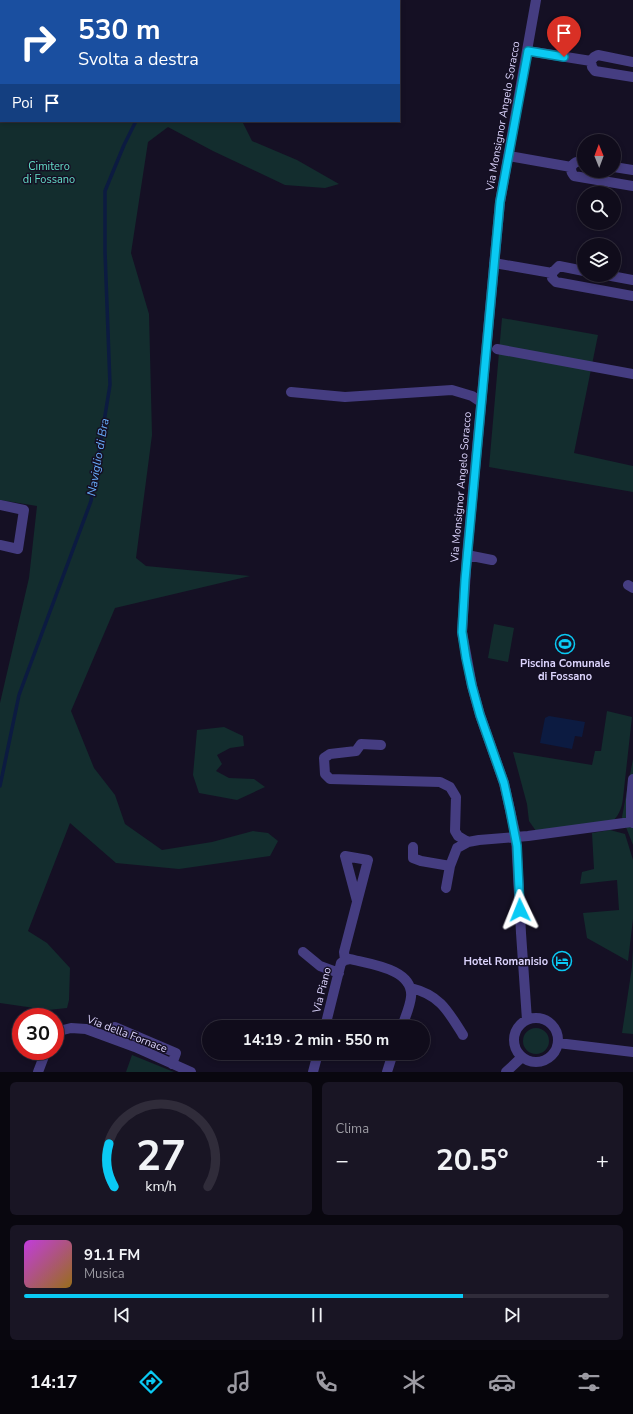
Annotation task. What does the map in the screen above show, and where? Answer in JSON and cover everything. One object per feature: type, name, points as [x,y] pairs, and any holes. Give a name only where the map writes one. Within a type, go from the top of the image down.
[{"type":"street","name":"Via Monsignor Angelo Soracco","points":[[527,1020],[520,933],[516,837],[504,783],[480,715],[472,686],[462,632],[480,402],[500,202],[536,0]]},
{"type":"street","points":[[528,51],[591,61]]},
{"type":"street","points":[[591,61],[598,55],[633,62]]},
{"type":"street","points":[[591,61],[592,67],[596,71],[633,77]]},
{"type":"street","points":[[509,156],[571,167]]},
{"type":"street","points":[[571,167],[577,162]]},
{"type":"street","points":[[571,167],[574,176],[633,186]]},
{"type":"street","points":[[621,168],[633,170]]},
{"type":"street","points":[[494,264],[552,273]]},
{"type":"street","points":[[552,273],[559,266],[577,270]]},
{"type":"street","points":[[552,273],[552,278],[556,282],[633,296]]},
{"type":"street","points":[[621,278],[633,280]]},
{"type":"street","points":[[497,349],[633,374]]},
{"type":"street","points":[[291,392],[344,397],[452,390],[472,396],[480,402]]},
{"type":"street","points":[[0,505],[24,510],[18,549],[0,545]]},
{"type":"street","points":[[467,555],[492,560]]},
{"type":"street","points":[[380,746],[361,744],[356,751],[330,754],[324,758],[325,774],[330,779],[440,782],[450,787],[456,796],[455,831],[458,836],[468,842]]},
{"type":"street","points":[[446,888],[450,866],[457,848],[468,842],[632,822],[631,800],[633,778]]},
{"type":"street","points":[[413,847],[413,858],[421,861],[450,866]]},
{"type":"street","name":"Via Piano","points":[[345,960],[344,952],[357,901]]},
{"type":"street","points":[[303,952],[320,966],[339,973]]},
{"type":"street","name":"Via Piano","points":[[327,1020],[341,963],[345,960],[350,959],[394,971],[407,980],[410,988]]},
{"type":"street","points":[[404,1020],[411,996],[410,988],[424,991],[438,1000],[451,1016],[463,1035]]},
{"type":"street","points":[[537,1018],[546,1020],[553,1026],[558,1034],[558,1044],[555,1052],[548,1059],[540,1062],[530,1062],[522,1057],[516,1050],[514,1042],[515,1032],[520,1025],[527,1020],[537,1018]]},
{"type":"street","points":[[115,1027],[176,1053],[172,1064]]},
{"type":"street","name":"Via della Fornace","points":[[64,1030],[71,1028],[86,1029],[135,1047],[191,1072]]},
{"type":"street","points":[[558,1044],[633,1052]]},
{"type":"street","points":[[506,1072],[522,1057]]},
{"type":"street","points":[[38,1072],[43,1060]]},
{"type":"street","points":[[313,1072],[316,1060]]},
{"type":"street","points":[[387,1072],[391,1060]]},
{"type":"green space","name":"Cimitero di Fossano","points":[[0,122],[242,122],[252,141],[297,160],[339,184],[325,188],[285,185],[213,151],[168,127],[148,142],[131,253],[149,314],[152,435],[136,558],[146,566],[250,576],[115,608],[71,711],[94,768],[115,795],[125,824],[162,850],[212,842],[253,831],[268,833],[278,841],[270,856],[179,869],[116,863],[70,823],[28,931],[47,943],[70,968],[69,1000],[67,1008],[64,1008],[34,1008],[0,1003],[0,703],[29,578],[37,506],[0,500]]},
{"type":"green space","points":[[502,318],[598,335],[574,453],[633,466],[633,492],[489,467]]},
{"type":"green space","points":[[494,624],[514,628],[508,662],[488,658]]},
{"type":"green space","points":[[607,711],[632,717],[623,801],[618,815],[614,820],[536,831],[529,821],[527,804],[513,752],[592,765],[595,751],[601,751]]},
{"type":"green space","points":[[224,727],[243,736],[244,746],[230,748],[217,755],[222,764],[216,771],[229,778],[254,779],[265,787],[237,800],[199,793],[193,775],[197,730]]},
{"type":"green space","points":[[633,759],[633,845],[622,817]]},
{"type":"green space","points":[[610,830],[625,834],[633,860],[633,919],[628,961],[587,938],[583,913],[619,910],[617,880],[580,884],[582,872],[594,869],[592,833]]},
{"type":"green space","points":[[633,949],[633,1034],[622,1033],[632,967]]},
{"type":"green space","points":[[536,1028],[546,1031],[549,1041],[546,1051],[536,1054],[526,1051],[523,1041],[526,1031]]},
{"type":"green space","points":[[132,1055],[174,1072],[126,1072]]},
{"type":"water","points":[[549,716],[585,722],[582,737],[575,736],[572,749],[540,743],[545,718]]},
{"type":"waterway","name":"Naviglio di Bra","points":[[0,786],[19,695],[91,501],[110,385],[105,252],[105,191],[124,145],[136,122]]},
{"type":"place","name":"Piscina Comunale di Fossano","points":[[565,644]]},
{"type":"place","name":"Hotel Romanisio","points":[[562,961]]},
{"type":"route","points":[[520,910],[516,837],[504,783],[480,715],[472,686],[462,632],[480,402],[500,202],[528,51],[564,57]]}]
